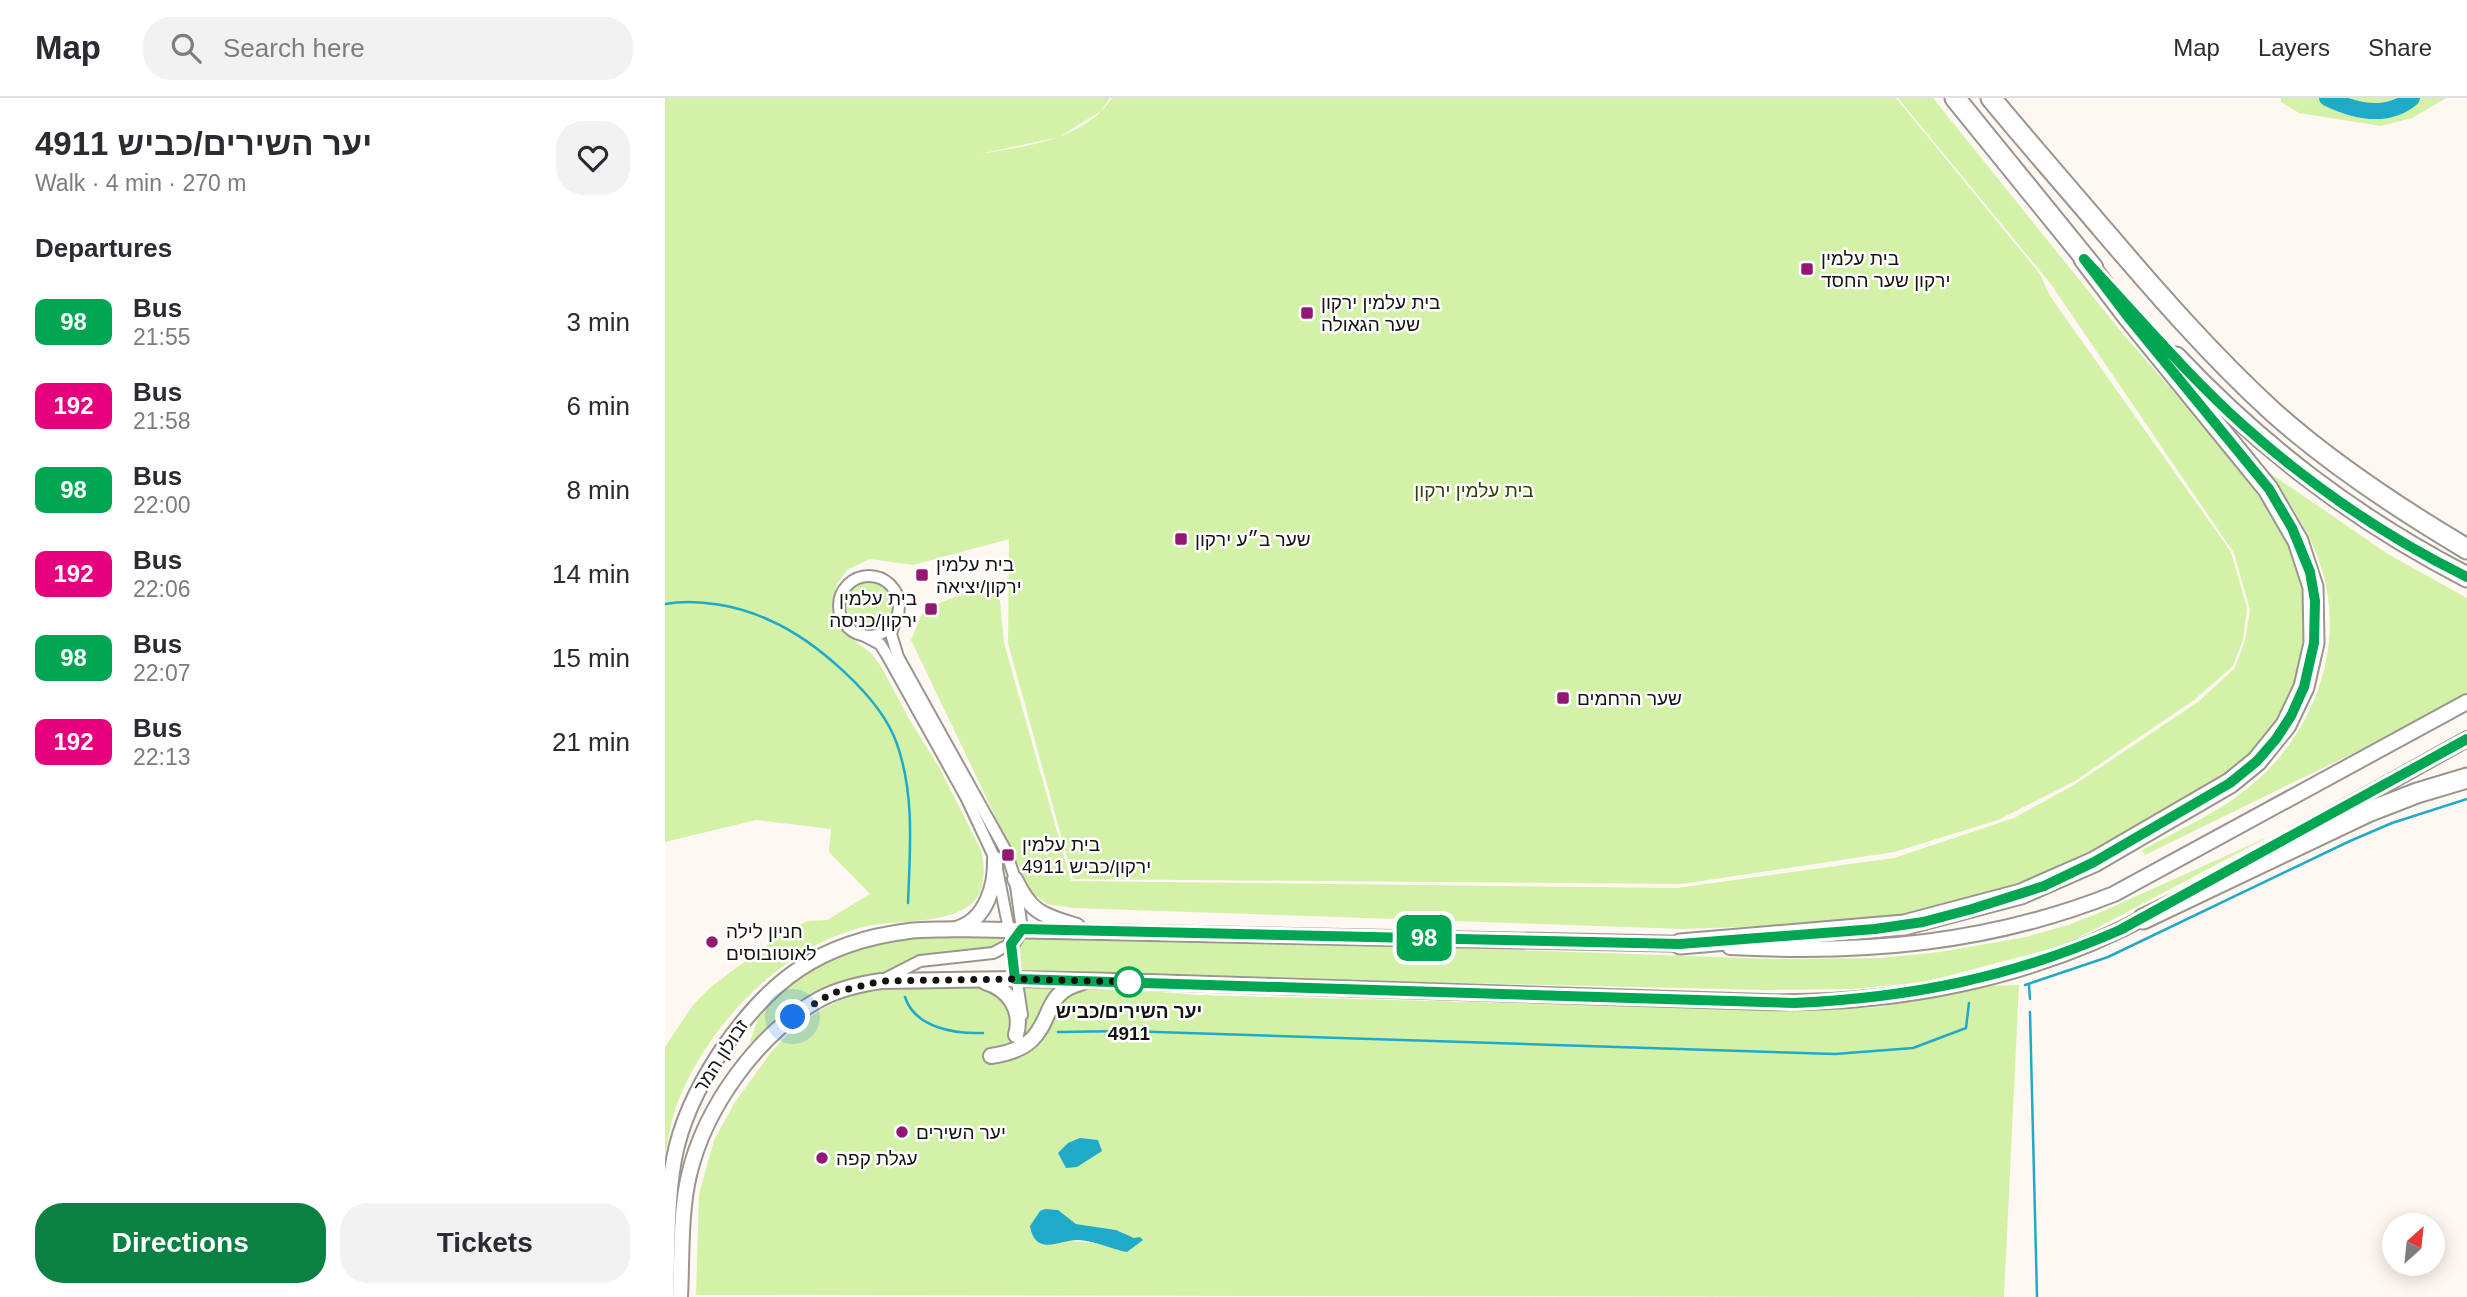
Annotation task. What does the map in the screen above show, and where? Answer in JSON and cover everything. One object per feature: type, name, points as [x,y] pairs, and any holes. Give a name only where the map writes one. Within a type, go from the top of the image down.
[{"type":"highway","points":[[1680,944],[1904,925],[1972,909],[2032,890],[2094,862],[2230,783],[2257,761],[2276,739],[2291,716],[2308,674],[2314,643],[2315,615],[2310,572],[2298,541],[2269,489],[2128,317],[1955,98]]},
{"type":"highway","points":[[1991,98],[2167,304],[2228,370],[2272,411],[2339,465],[2467,549]]},
{"type":"highway","points":[[2084,259],[2217,401],[2294,469],[2383,530],[2467,577]]},
{"type":"highway","points":[[2143,919],[2368,812],[2467,778]]},
{"type":"main road","points":[[1015,879],[1024,898],[1036,912],[1082,927],[1105,931],[1873,949],[1980,935],[2062,913],[2114,894],[2467,702]]},
{"type":"main road","name":"זבולון המר","points":[[680,1297],[686,1189],[708,1124],[739,1074],[766,1042],[793,1017],[820,999],[845,988],[881,981],[1015,979],[1775,1002],[1845,1001],[1924,991],[2015,969],[2081,946],[2143,919],[2467,739]]},
{"type":"main road","points":[[957,929],[972,922],[986,902],[994,879],[995,859]]},
{"type":"main road","name":"זבולון המר","points":[[666,1297],[674,1156],[695,1096],[752,1008],[778,983],[809,963],[849,944],[912,931],[957,929],[1014,934],[1105,931]]},
{"type":"main road","points":[[970,979],[992,984],[1009,996],[1016,1010],[1016,1035]]},
{"type":"main road","points":[[991,1056],[1010,1053],[1029,1044],[1040,1032],[1059,993],[1072,985],[1096,981]]},
{"type":"street","points":[[991,1056],[1005,1048],[1016,1035],[1022,1017],[1015,979],[1015,879],[1006,851],[898,657],[891,635],[899,605],[893,588],[878,577],[857,579],[845,589],[840,606],[846,624],[880,644],[966,797],[995,859],[1014,934]]},
{"type":"street","points":[[861,634],[876,635],[895,621]]},
{"type":"street","points":[[881,981],[920,961],[983,955],[1014,934]]},
{"type":"green space","name":"בית עלמין ירקון","points":[[665,98],[1110,98],[1101,111],[1112,98],[1896,98],[2040,274],[2050,296],[2231,552],[2247,608],[2243,640],[2233,666],[2194,700],[2075,781],[1998,820],[1894,852],[1681,884],[1073,879],[1008,643],[1009,539],[913,565],[870,559],[847,570],[837,584],[832,602],[833,621],[872,654],[939,767],[981,850],[984,874],[981,890],[973,903],[955,913],[931,919],[868,926],[837,936],[806,951],[777,971],[750,994],[705,1050],[675,1110],[665,1157],[665,1047],[693,1005],[712,986],[775,939],[807,921],[827,920],[870,894],[829,852],[831,829],[756,820],[665,842]],"holes":[[[1101,111],[1085,124],[1061,136]],[[1056,138],[1032,145],[975,155]]]},
{"type":"green space","points":[[1898,98],[1933,98],[2123,334],[2229,455],[2276,516],[2300,576],[2304,636],[2294,687],[2271,733],[2250,755],[2215,782],[2087,856],[1996,891],[1918,912],[1826,924],[1684,929],[1073,908],[1047,904],[1032,893],[911,640],[924,609],[998,580],[1004,643],[1071,881],[1677,888],[1894,858],[2014,818],[2074,785],[2198,702],[2235,668],[2245,640],[2250,610],[2234,553],[2050,283]]},
{"type":"green space","points":[[2281,98],[2446,98],[2412,118],[2381,126],[2299,113],[2281,102]]},
{"type":"green space","points":[[2267,471],[2388,554],[2467,598],[2467,693],[2368,746],[2145,855],[2142,850],[2220,808],[2267,771],[2287,748],[2304,722],[2317,694],[2325,665],[2329,634],[2329,604],[2323,573],[2300,520]]},
{"type":"green space","points":[[869,582],[886,589],[893,606],[886,623],[869,630],[852,623],[845,606],[852,589]]},
{"type":"green space","points":[[2270,836],[2065,945],[1924,982],[1853,989],[1766,990],[1019,973],[1016,947],[1025,933],[1776,959],[1881,958],[1940,952],[2026,937],[2068,925]]},
{"type":"green space","points":[[1005,933],[1008,942],[1000,946],[888,972],[816,995],[792,1009],[749,1044],[760,1014],[770,1002],[815,968],[840,956],[920,938]]},
{"type":"green space","points":[[2019,985],[2004,1297],[696,1295],[699,1194],[714,1140],[735,1102],[772,1051],[795,1027],[824,1008],[856,993],[901,986],[1106,988],[1199,995],[1807,1011],[1880,1007],[1984,986]],"holes":[[[1058,1210],[1076,1224],[1116,1230],[1134,1238],[1136,1244],[1127,1252],[1100,1244],[1072,1241]]]},
{"type":"water","points":[[1080,1138],[1098,1140],[1102,1151],[1077,1167],[1066,1168],[1058,1153],[1068,1143]]},
{"type":"water","points":[[1058,1210],[1076,1224],[1116,1230],[1143,1240],[1127,1252],[1079,1240],[1043,1244],[1033,1236],[1030,1226],[1040,1211]]},
{"type":"waterway","points":[[2327,98],[2370,111],[2392,109],[2412,98]]},
{"type":"waterway","points":[[665,604],[718,604],[769,620],[806,641],[862,689],[889,726],[903,764],[910,823],[908,903]]},
{"type":"waterway","points":[[2025,985],[2108,957],[2392,823],[2467,799]]},
{"type":"waterway","points":[[2029,985],[2030,999]]},
{"type":"waterway","points":[[905,997],[917,1016],[937,1027],[983,1033]]},
{"type":"waterway","points":[[1058,1032],[1126,1031],[1835,1054],[1913,1048],[1966,1028],[1969,1003]]},
{"type":"waterway","points":[[2030,1012],[2037,1297]]},
{"type":"bus line","name":"98","points":[[2467,577],[2383,530],[2294,469],[2217,401],[2084,259],[2269,489],[2292,528],[2310,572],[2315,601],[2314,643],[2304,687],[2291,716],[2276,739],[2257,761],[2230,783],[2094,862],[2044,886],[1923,922],[1875,929],[1680,944],[1022,929],[1019,937],[1011,944],[1015,979],[1794,1003],[1868,999],[1924,991],[2015,969],[2120,930],[2467,739]]},
{"type":"place","name":"בית עלמין ירקון שער החסד","points":[[1807,269]]},
{"type":"place","name":"בית עלמין ירקון שער הגאולה","points":[[1307,313]]},
{"type":"place","name":"שער ב״ע ירקון","points":[[1181,539]]},
{"type":"place","name":"בית עלמין ירקון/יציאה","points":[[922,575]]},
{"type":"place","name":"בית עלמין ירקון/כניסה","points":[[931,609]]},
{"type":"place","name":"שער הרחמים","points":[[1563,698]]},
{"type":"place","name":"בית עלמין ירקון/כביש 4911","points":[[1008,855]]},
{"type":"place","name":"חניון לילה לאוטובוסים","points":[[712,942]]},
{"type":"place","name":"יער השירים/כביש 4911","points":[[1129,982]]},
{"type":"place","name":"יער השירים","points":[[902,1132]]},
{"type":"place","name":"עגלת קפה","points":[[822,1158]]},
{"type":"route","points":[[793,1017],[832,993],[881,981],[1015,979],[1129,982]]}]
